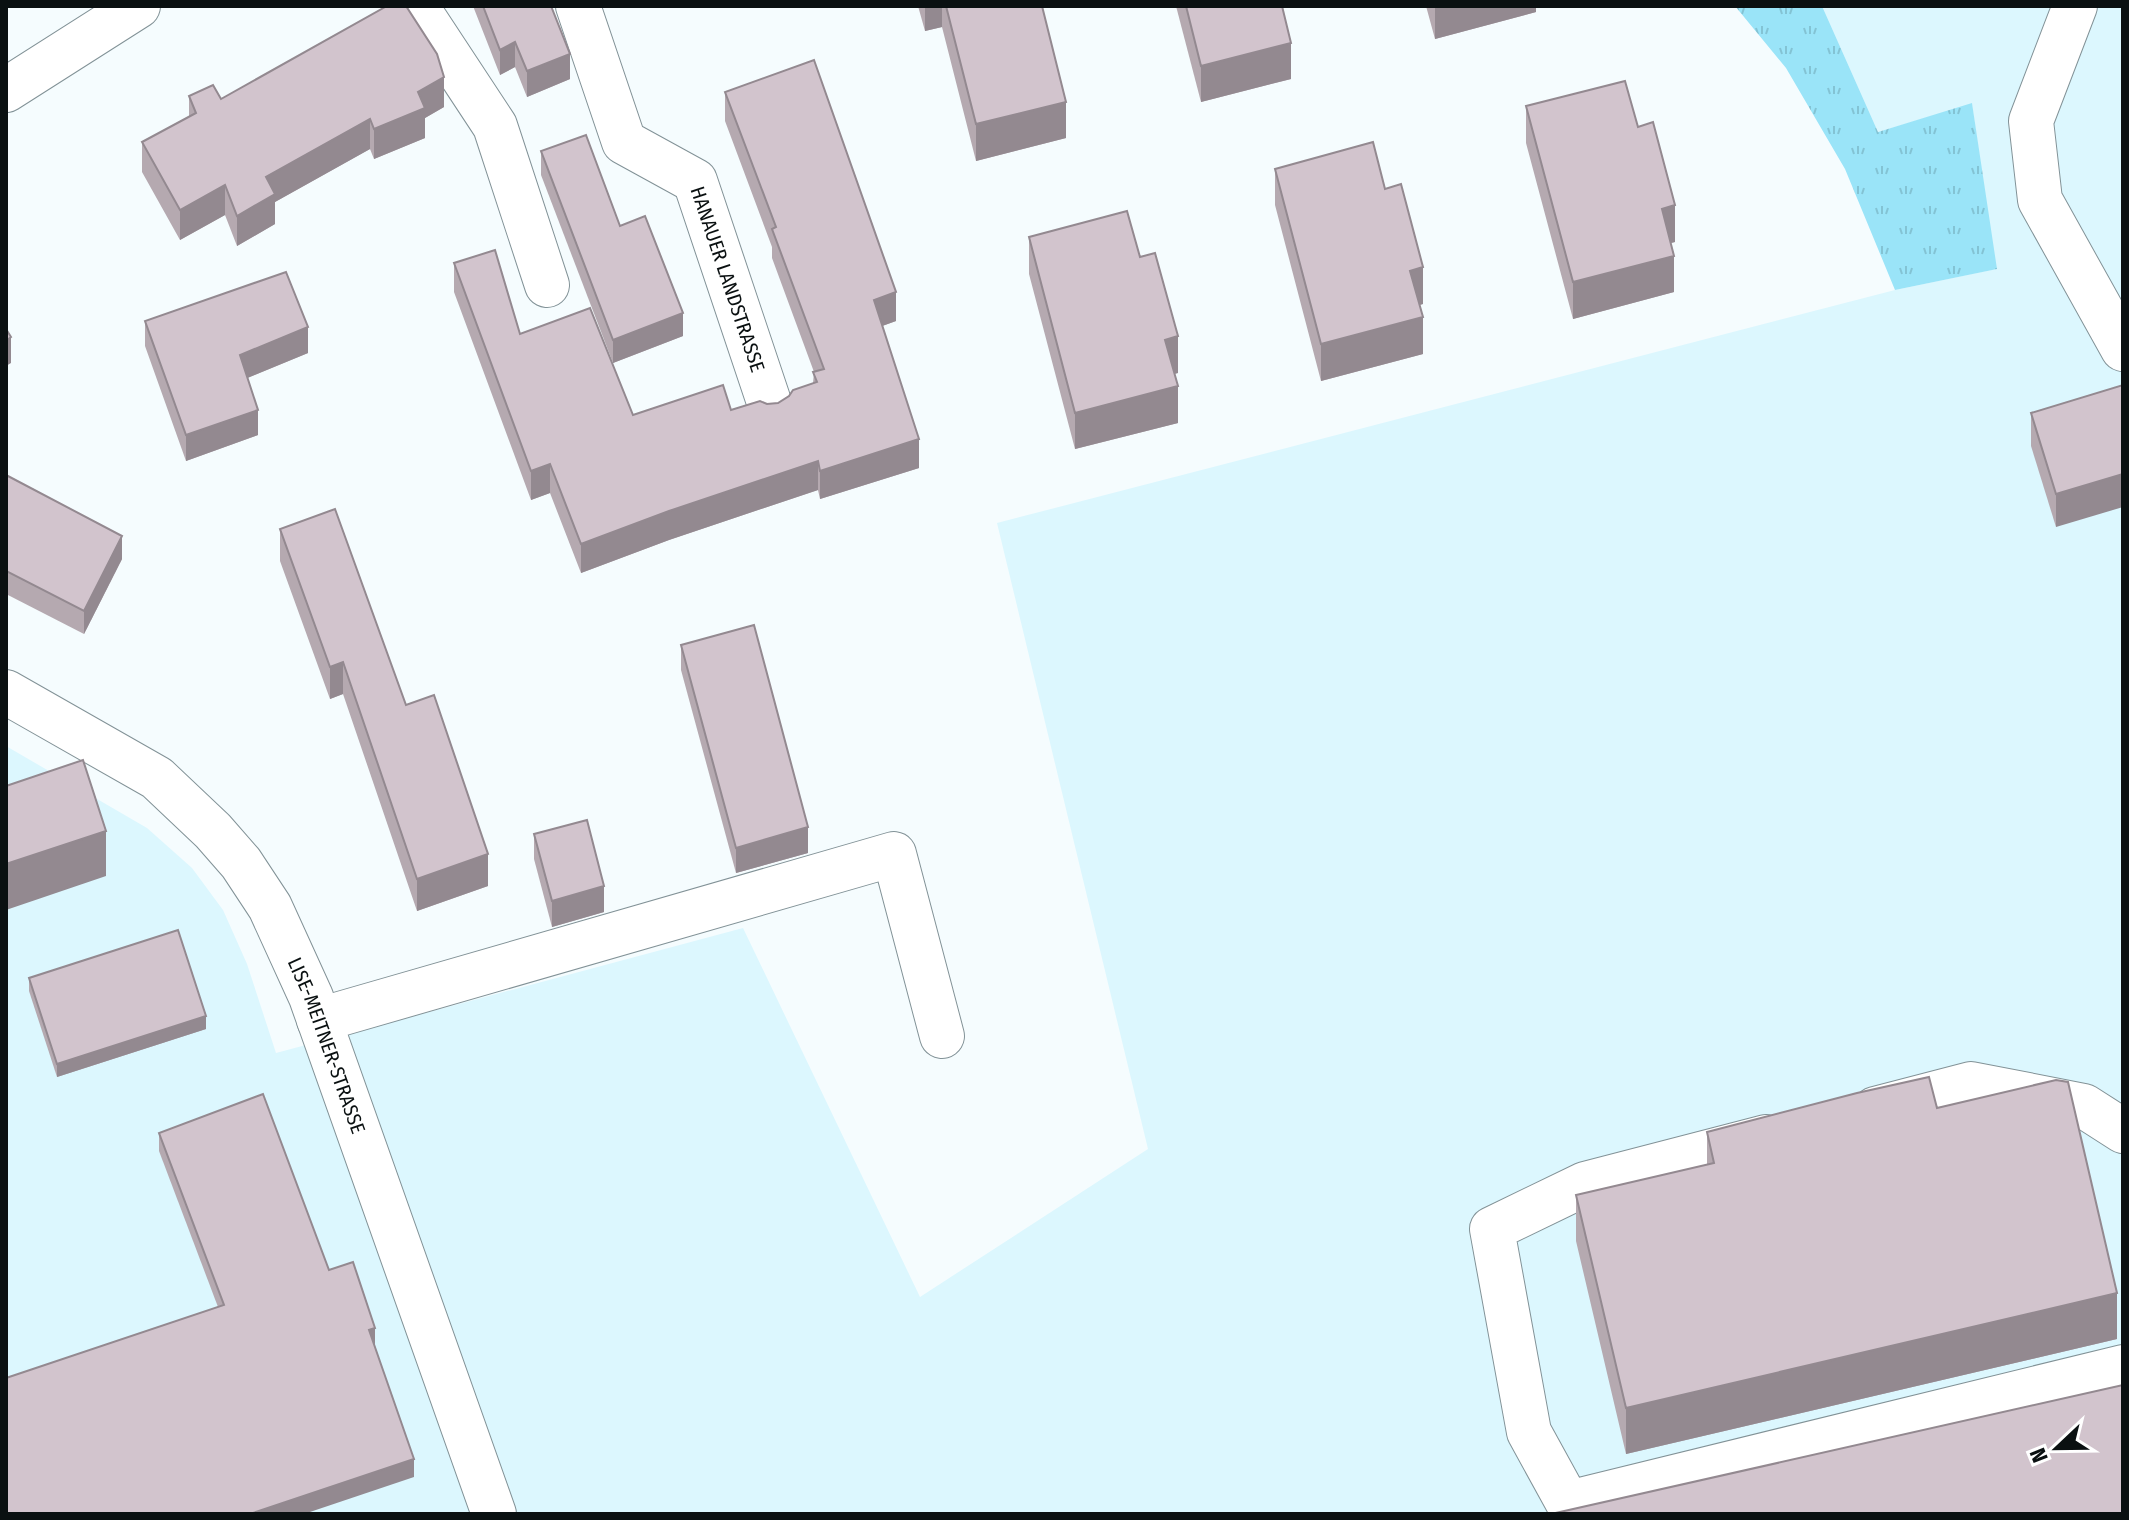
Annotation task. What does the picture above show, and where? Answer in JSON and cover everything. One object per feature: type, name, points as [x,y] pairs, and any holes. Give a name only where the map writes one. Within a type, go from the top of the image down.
[{"type":"street","points":[[6,90],[138,6]]},
{"type":"street","points":[[416,6],[495,126],[547,285]]},
{"type":"street","name":"HANAUER LANDSTRASSE","points":[[578,6],[624,142],[695,181],[771,408]]},
{"type":"street","points":[[2075,6],[2031,121],[2040,200],[2123,349]]},
{"type":"street","name":"LISE-MEITNER-STRASSE","points":[[6,692],[157,778],[213,831],[241,863],[270,907],[319,1020],[494,1514]]},
{"type":"street","points":[[319,1020],[894,854],[942,1036]]},
{"type":"street","points":[[2123,1131],[2084,1106],[1971,1084],[1585,1184],[1492,1229],[1529,1432],[1568,1503],[2123,1367]]},
{"type":"shaded area","points":[[1822,6],[2123,6],[2123,1514],[6,1514],[6,746],[147,828],[192,868],[223,910],[247,964],[276,1053],[743,928],[920,1297],[1148,1149],[997,523],[1895,290],[1996,269],[1972,104],[1878,132]]},
{"type":"green space","points":[[1735,6],[1822,6],[1878,132],[1972,103],[1997,269],[1895,290],[1845,169],[1786,68]]},
{"type":"building","points":[[387,6],[406,6],[437,54],[444,77],[418,92],[425,108],[374,129],[370,119],[266,177],[275,194],[237,216],[225,185],[180,210],[142,142],[196,113],[189,96],[213,85],[221,99]]},
{"type":"building","points":[[483,6],[551,6],[570,54],[527,71],[515,42],[500,50]]},
{"type":"building","points":[[946,6],[1042,6],[1066,102],[976,124]]},
{"type":"building","points":[[1186,6],[1282,6],[1291,43],[1201,66]]},
{"type":"building","points":[[814,60],[896,292],[874,300],[919,439],[820,471],[818,461],[581,544],[550,464],[531,471],[454,263],[495,250],[520,334],[590,308],[633,415],[723,385],[731,410],[760,401],[778,403],[793,390],[817,382],[813,372],[824,369],[772,229],[776,227],[725,92]]},
{"type":"building","points":[[1625,81],[1638,127],[1653,122],[1675,205],[1662,209],[1674,256],[1573,282],[1526,106]]},
{"type":"building","points":[[586,135],[620,226],[645,216],[683,313],[613,340],[541,151]]},
{"type":"building","points":[[1373,142],[1385,189],[1401,184],[1423,267],[1410,271],[1423,317],[1321,344],[1275,169]]},
{"type":"building","points":[[1127,211],[1140,257],[1155,253],[1178,336],[1165,340],[1178,386],[1075,413],[1029,237]]},
{"type":"building","points":[[286,272],[308,327],[240,355],[258,410],[186,435],[145,321]]},
{"type":"building","points":[[2123,385],[2123,474],[2056,494],[2031,413]]},
{"type":"building","points":[[6,475],[122,536],[84,611],[6,571]]},
{"type":"building","points":[[335,509],[406,705],[434,695],[488,854],[417,879],[343,662],[330,667],[280,529]]},
{"type":"building","points":[[754,625],[808,827],[736,848],[681,645]]},
{"type":"building","points":[[83,760],[106,831],[6,864],[6,786]]},
{"type":"building","points":[[587,820],[604,886],[552,901],[534,834]]},
{"type":"building","points":[[178,930],[206,1016],[57,1064],[29,978]]},
{"type":"building","points":[[1929,1077],[1937,1108],[2056,1080],[2068,1082],[2117,1293],[1626,1408],[1576,1195],[1714,1163],[1707,1132]]},
{"type":"building","points":[[263,1094],[329,1270],[353,1262],[375,1328],[369,1330],[414,1459],[250,1514],[6,1514],[6,1378],[224,1305],[159,1133]]},
{"type":"building","points":[[2123,1385],[2123,1514],[1551,1514]]}]
